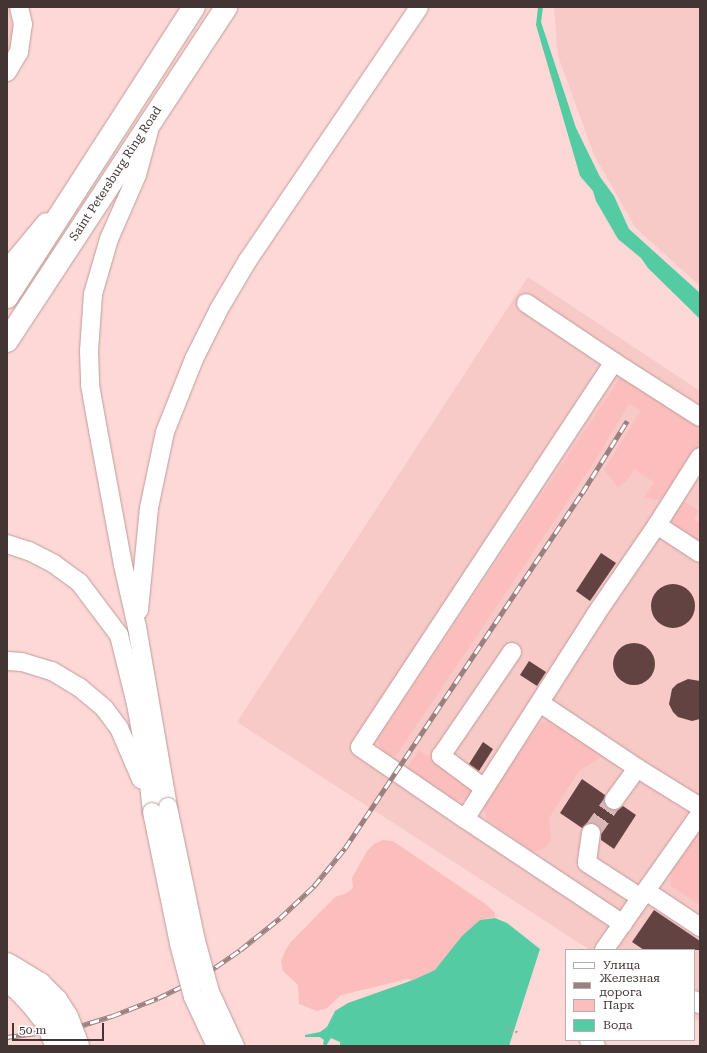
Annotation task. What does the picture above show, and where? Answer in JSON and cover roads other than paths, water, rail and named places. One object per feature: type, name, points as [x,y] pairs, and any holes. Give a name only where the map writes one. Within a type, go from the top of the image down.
[{"type":"main road","name":"Saint Petersburg Ring Road","points":[[7,297],[52,230],[194,7]]},
{"type":"main road","name":"Saint Petersburg Ring Road","points":[[7,340],[226,7]]},
{"type":"main road","points":[[7,964],[40,984],[56,1000],[67,1016],[78,1046]]},
{"type":"main road","points":[[7,982],[18,989],[47,1022],[56,1046]]},
{"type":"street","points":[[7,72],[19,52],[23,24],[19,7]]},
{"type":"street","points":[[152,72],[182,7]]},
{"type":"street","points":[[137,627],[149,508],[165,432],[194,359],[219,309],[248,260],[419,7]]},
{"type":"street","points":[[153,116],[137,175],[110,239],[93,294],[89,351],[90,385],[123,565],[137,627],[160,810],[183,959],[193,997],[216,1046]]},
{"type":"street","points":[[7,269],[91,167]]},
{"type":"street","points":[[526,303],[700,418]]},
{"type":"street","points":[[614,362],[360,747],[623,924]]},
{"type":"street","points":[[465,819],[596,614],[657,525],[700,457]]},
{"type":"street","points":[[657,525],[700,553]]},
{"type":"street","points":[[7,544],[29,551],[54,564],[79,582],[119,635],[136,704],[147,766],[210,992],[235,1046]]},
{"type":"street","points":[[484,788],[441,756],[512,652]]},
{"type":"street","points":[[7,661],[22,662],[52,671],[79,687],[104,708],[119,728],[137,768],[160,810]]},
{"type":"street","points":[[540,703],[637,768],[700,807]]},
{"type":"street","points":[[614,800],[637,768]]},
{"type":"street","points":[[611,947],[623,924],[700,814]]},
{"type":"street","points":[[591,833],[587,863],[700,927]]},
{"type":"water","points":[[538,7],[543,7],[541,22],[576,128],[600,177],[614,196],[629,229],[700,293],[700,319],[648,268],[641,258],[618,239],[596,201],[593,191],[580,176],[536,25]]},
{"type":"water","points":[[495,918],[507,923],[540,949],[509,1046],[340,1046],[340,1042],[331,1038],[326,1046],[323,1044],[324,1040],[320,1037],[305,1037],[305,1035],[320,1032],[327,1027],[335,1011],[348,1003],[413,980],[435,970],[462,936],[480,920]]},
{"type":"tunnel","points":[[591,833],[614,800]]},
{"type":"railway","points":[[7,1037],[73,1028],[112,1016],[158,998],[201,977],[240,950],[280,918],[314,886],[345,848],[582,493],[627,421]]}]
